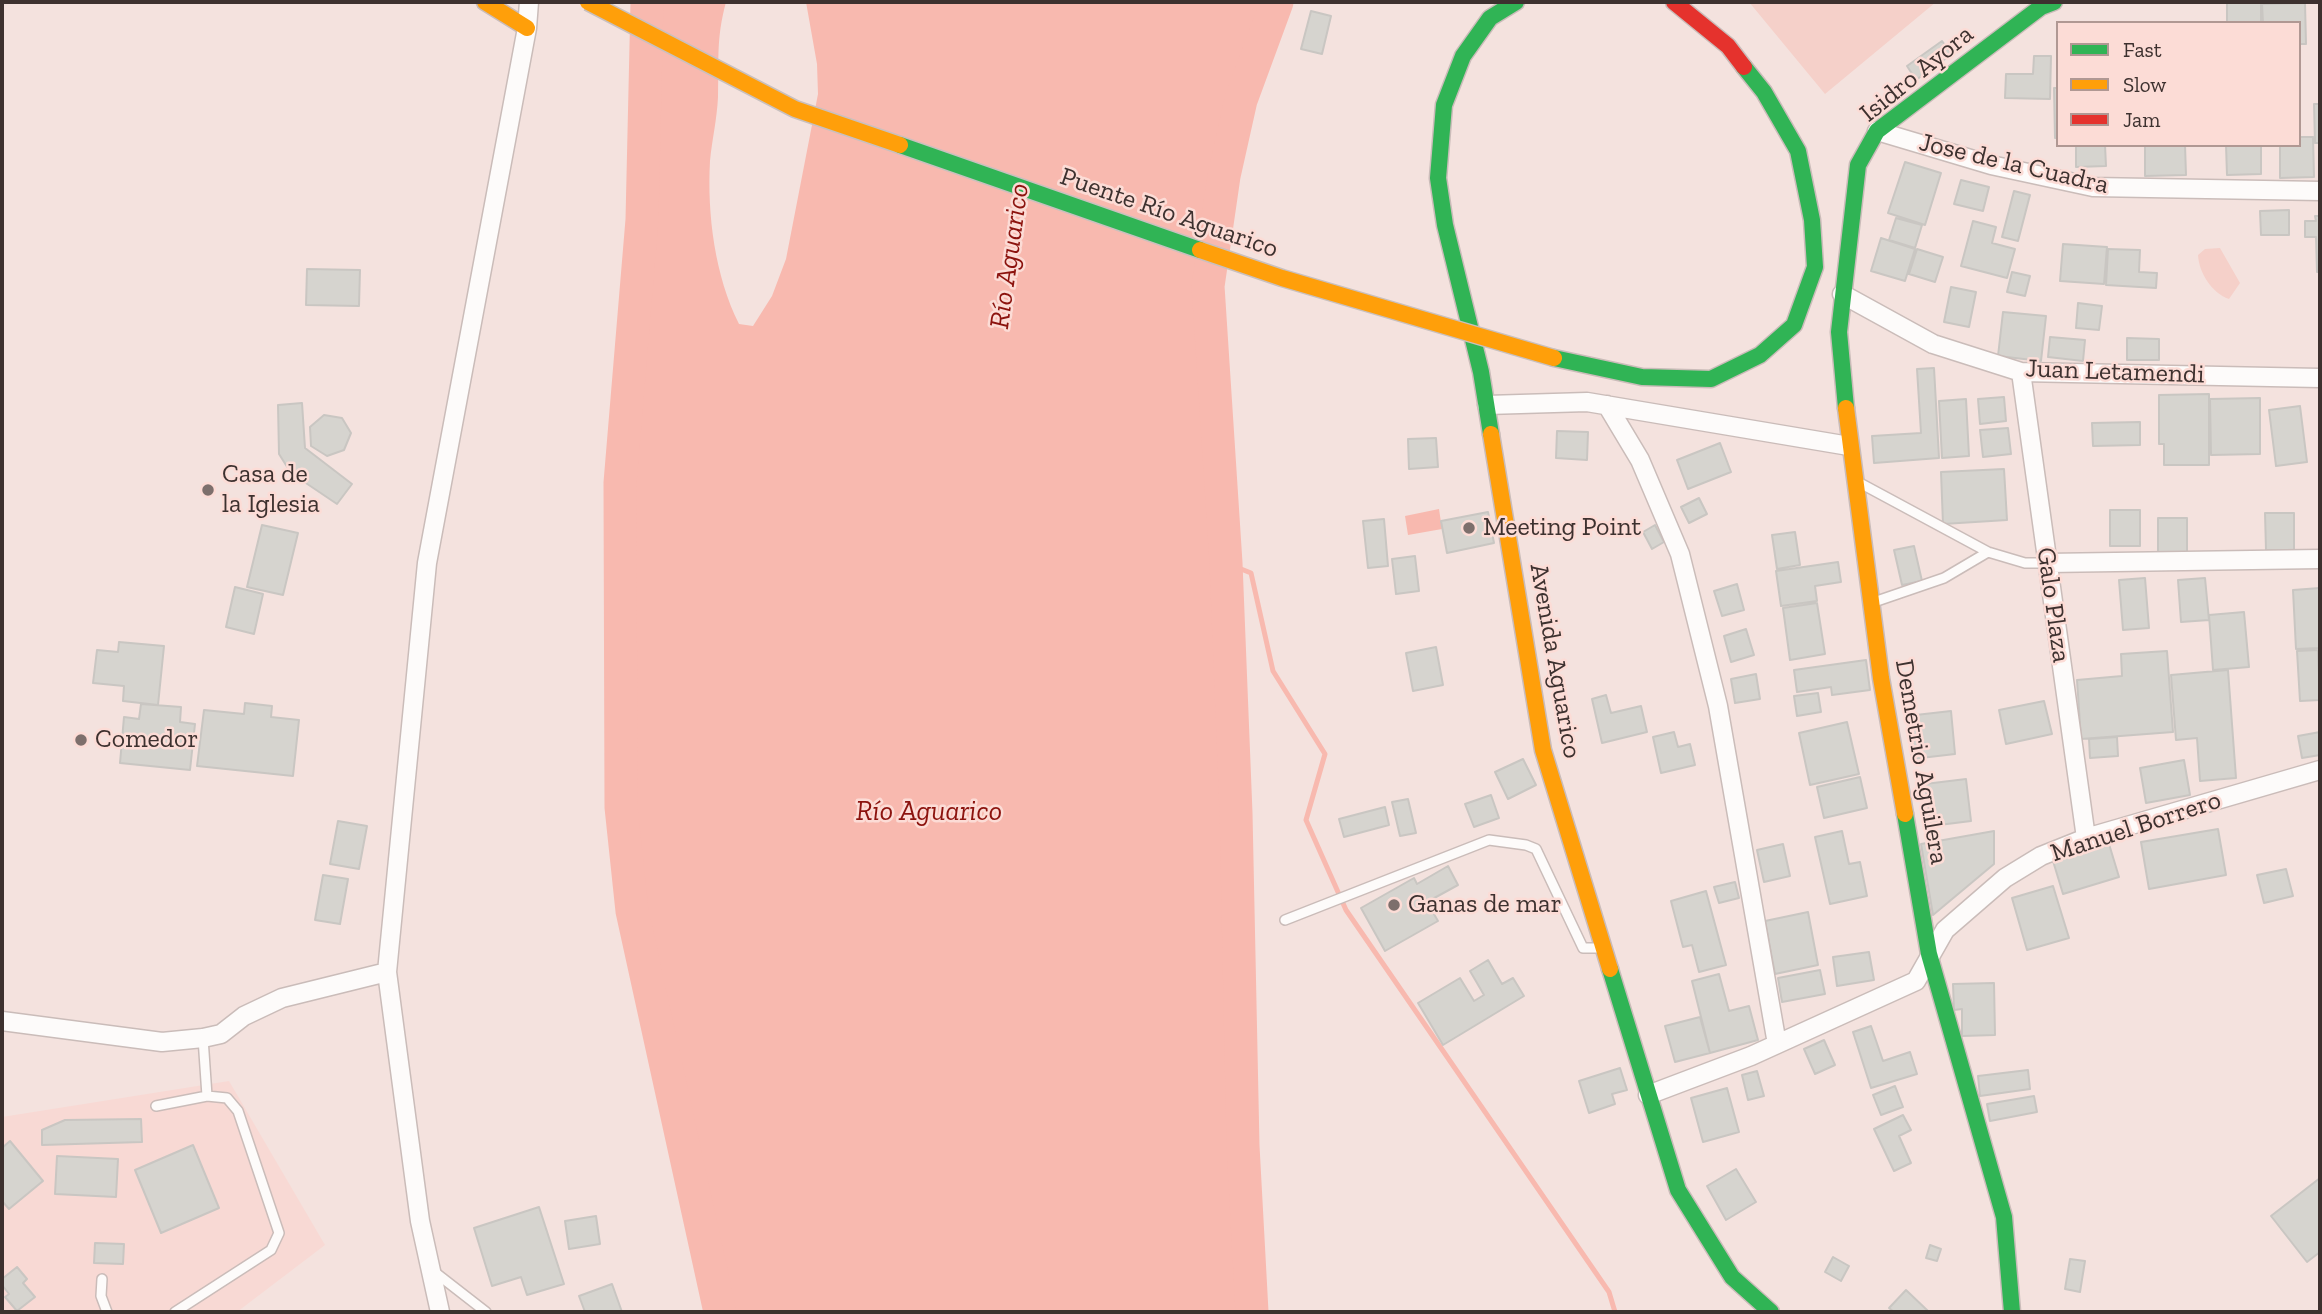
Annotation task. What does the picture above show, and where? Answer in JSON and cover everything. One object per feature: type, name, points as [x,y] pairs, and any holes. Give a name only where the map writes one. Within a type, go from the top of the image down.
[{"type":"main road","points":[[485,2],[527,28]]},
{"type":"main road","name":"Puente Río Aguarico","points":[[588,2],[796,109],[1282,278],[1554,358],[1643,377],[1711,379],[1760,355],[1794,326],[1815,267],[1813,232],[1809,197],[1798,151],[1776,109],[1727,46],[1674,2]]},
{"type":"main road","name":"Avenida Aguarico","points":[[1516,2],[1490,18],[1463,56],[1444,105],[1438,178],[1445,225],[1487,405],[1543,750],[1678,1190],[1732,1277],[1770,1312]]},
{"type":"main road","name":"Isidro Ayora","points":[[1854,213],[1858,164],[1877,131],[2041,7],[2054,2]]},
{"type":"main road","name":"Demetrio Aguilera","points":[[1854,213],[1839,332],[1849,446],[1856,480],[1881,678],[1929,954],[2004,1217],[2012,1312]]},
{"type":"street","points":[[440,1312],[428,1267],[387,972],[427,563],[527,28],[528,2]]},
{"type":"street","name":"Jose de la Cuadra","points":[[1877,131],[1991,165],[2093,187],[2320,191]]},
{"type":"street","name":"Juan Letamendi","points":[[1842,294],[1933,344],[2021,372],[2320,378]]},
{"type":"street","name":"Galo Plaza","points":[[2021,372],[2086,838]]},
{"type":"street","points":[[1487,405],[1587,402],[1849,446]]},
{"type":"street","points":[[1607,405],[1640,460],[1680,554],[1718,706],[1777,1044]]},
{"type":"street","points":[[2047,563],[2320,559]]},
{"type":"street","name":"Manuel Borrero","points":[[1648,1095],[1777,1044],[1916,981],[1945,930],[2005,878],[2041,856],[2086,838],[2320,770]]},
{"type":"street","points":[[2,1021],[162,1042],[203,1038],[221,1034],[244,1016],[282,998],[387,972]]},
{"type":"lane","points":[[1856,480],[1988,552],[2025,563],[2047,563]]},
{"type":"lane","points":[[1871,603],[1944,578],[1988,552]]},
{"type":"lane","points":[[1285,920],[1489,840],[1536,849],[1583,948],[1603,948]]},
{"type":"lane","points":[[203,1038],[206,1096]]},
{"type":"lane","points":[[156,1106],[206,1096],[227,1098],[238,1111],[279,1233],[271,1250],[175,1312]]},
{"type":"lane","points":[[428,1267],[486,1312]]},
{"type":"lane","points":[[102,1279],[101,1296],[107,1312]]},
{"type":"shaded area","points":[[1749,2],[1936,2],[1825,94]]},
{"type":"shaded area","points":[[2220,248],[2240,283],[2229,299],[2212,287],[2199,262],[2198,255],[2205,249]]},
{"type":"shaded area","points":[[229,1081],[325,1245],[237,1312],[2,1312],[2,1117]]},
{"type":"water","name":"Río Aguarico","points":[[647,2],[726,2],[719,39],[717,105],[710,161],[710,202],[714,245],[724,286],[739,324],[753,326],[772,296],[786,259],[818,94],[817,64],[806,2],[1277,2],[1241,100],[1224,176],[1208,286],[1226,563],[1236,813],[1243,1146],[1252,1312],[720,1312],[632,911],[621,807],[620,483],[642,220]]},
{"type":"water","points":[[1439,509],[1442,529],[1408,535],[1405,516]]},
{"type":"building","points":[[2227,2],[2261,2],[2261,21],[2227,21]]},
{"type":"building","points":[[2305,3],[2306,44],[2301,44],[2301,21],[2263,21],[2262,4]]},
{"type":"building","points":[[1311,11],[1331,16],[1322,54],[1301,49]]},
{"type":"building","points":[[1942,41],[1952,54],[1916,80],[1907,66]]},
{"type":"building","points":[[2034,56],[2051,56],[2050,99],[2005,98],[2006,74],[2033,74]]},
{"type":"building","points":[[2054,88],[2056,88],[2056,138]]},
{"type":"building","points":[[2314,104],[2320,104],[2320,143],[2315,143]]},
{"type":"building","points":[[2301,137],[2313,137],[2314,177],[2280,178],[2280,147],[2301,147]]},
{"type":"building","points":[[2076,147],[2105,147],[2106,166],[2076,167]]},
{"type":"building","points":[[2145,147],[2185,147],[2186,175],[2145,176]]},
{"type":"building","points":[[2226,147],[2261,147],[2261,174],[2227,175]]},
{"type":"building","points":[[1905,162],[1941,173],[1925,225],[1888,213]]},
{"type":"building","points":[[1961,180],[1989,187],[1983,211],[1954,204]]},
{"type":"building","points":[[2014,191],[2030,195],[2018,241],[2002,237]]},
{"type":"building","points":[[2289,210],[2289,235],[2261,235],[2260,211]]},
{"type":"building","points":[[2315,216],[2320,216],[2320,272],[2317,272],[2316,237],[2305,237],[2305,221],[2316,221]]},
{"type":"building","points":[[1896,218],[1922,225],[1915,248],[1889,240]]},
{"type":"building","points":[[1973,221],[1996,227],[1992,243],[2015,249],[2007,278],[1961,266]]},
{"type":"building","points":[[1881,238],[1915,249],[1905,281],[1871,271]]},
{"type":"building","points":[[2063,244],[2107,247],[2104,284],[2060,281]]},
{"type":"building","points":[[1917,249],[1943,257],[1935,282],[1909,274]]},
{"type":"building","points":[[2108,249],[2140,250],[2139,272],[2157,273],[2156,288],[2106,285]]},
{"type":"building","points":[[307,269],[360,270],[359,306],[306,305]]},
{"type":"building","points":[[2012,272],[2030,276],[2025,296],[2007,292]]},
{"type":"building","points":[[1951,287],[1976,292],[1969,327],[1944,322]]},
{"type":"building","points":[[2078,303],[2102,306],[2099,330],[2076,328]]},
{"type":"building","points":[[2003,312],[2046,316],[2041,361],[1998,356]]},
{"type":"building","points":[[2050,337],[2085,340],[2083,361],[2048,357]]},
{"type":"building","points":[[2127,338],[2159,339],[2159,360],[2127,360]]},
{"type":"building","points":[[1934,368],[1939,458],[1874,463],[1872,436],[1921,433],[1917,369]]},
{"type":"building","points":[[2209,394],[2209,465],[2164,465],[2164,444],[2159,444],[2159,395]]},
{"type":"building","points":[[2004,397],[2006,421],[1980,424],[1978,399]]},
{"type":"building","points":[[2260,398],[2260,454],[2211,455],[2210,399]]},
{"type":"building","points":[[1966,399],[1969,456],[1942,458],[1939,401]]},
{"type":"building","points":[[302,403],[305,448],[352,484],[337,504],[291,473],[279,454],[278,405]]},
{"type":"building","points":[[2300,406],[2307,462],[2276,466],[2269,410]]},
{"type":"building","points":[[324,415],[342,418],[351,433],[344,450],[327,456],[311,446],[310,427]]},
{"type":"building","points":[[2140,422],[2140,445],[2093,446],[2092,423]]},
{"type":"building","points":[[2008,428],[2011,454],[1983,457],[1980,430]]},
{"type":"building","points":[[1557,431],[1588,432],[1587,460],[1556,458]]},
{"type":"building","points":[[1436,438],[1438,467],[1409,469],[1408,439]]},
{"type":"building","points":[[1720,443],[1731,472],[1688,489],[1677,460]]},
{"type":"building","points":[[2004,469],[2007,520],[1943,524],[1941,472]]},
{"type":"building","points":[[1699,498],[1707,514],[1689,523],[1681,507]]},
{"type":"building","points":[[2110,510],[2140,510],[2140,546],[2110,546]]},
{"type":"building","points":[[1488,512],[1494,543],[1447,553],[1441,521]]},
{"type":"building","points":[[2265,513],[2294,513],[2294,550],[2266,550]]},
{"type":"building","points":[[2158,518],[2187,518],[2187,553],[2158,553]]},
{"type":"building","points":[[1384,519],[1388,566],[1368,568],[1363,521]]},
{"type":"building","points":[[262,525],[298,533],[283,595],[247,587]]},
{"type":"building","points":[[1655,525],[1664,542],[1652,549],[1643,532]]},
{"type":"building","points":[[1795,532],[1800,565],[1777,569],[1772,535]]},
{"type":"building","points":[[1914,546],[1922,581],[1902,585],[1894,550]]},
{"type":"building","points":[[1415,556],[1419,591],[1396,594],[1392,559]]},
{"type":"building","points":[[1838,562],[1841,582],[1815,586],[1817,601],[1781,606],[1776,571]]},
{"type":"building","points":[[2145,578],[2149,628],[2123,630],[2119,580]]},
{"type":"building","points":[[2205,578],[2209,620],[2181,622],[2178,580]]},
{"type":"building","points":[[1737,584],[1744,610],[1722,616],[1714,591]]},
{"type":"building","points":[[235,587],[263,594],[254,634],[226,627]]},
{"type":"building","points":[[2320,588],[2320,648],[2296,649],[2293,590]]},
{"type":"building","points":[[1817,603],[1825,654],[1790,660],[1783,608]]},
{"type":"building","points":[[2244,612],[2249,667],[2213,670],[2209,615]]},
{"type":"building","points":[[1746,629],[1754,655],[1731,662],[1724,636]]},
{"type":"building","points":[[119,642],[164,646],[158,705],[123,701],[124,686],[93,683],[97,650],[118,652]]},
{"type":"building","points":[[1436,647],[1443,685],[1413,691],[1406,653]]},
{"type":"building","points":[[2318,650],[2320,700],[2300,701],[2297,651]]},
{"type":"building","points":[[2167,651],[2173,732],[2081,739],[2077,680],[2122,676],[2121,654]]},
{"type":"building","points":[[1866,660],[1870,690],[1832,695],[1831,687],[1797,692],[1794,670]]},
{"type":"building","points":[[2228,670],[2236,778],[2200,781],[2197,738],[2176,740],[2171,675]]},
{"type":"building","points":[[1756,674],[1760,699],[1735,703],[1731,679]]},
{"type":"building","points":[[1818,693],[1821,712],[1797,716],[1794,696]]},
{"type":"building","points":[[1606,695],[1611,713],[1641,706],[1647,732],[1602,743],[1592,699]]},
{"type":"building","points":[[2044,701],[2052,734],[2006,744],[1999,710]]},
{"type":"building","points":[[245,703],[272,706],[271,717],[299,720],[293,776],[197,766],[204,710],[244,714]]},
{"type":"building","points":[[141,704],[181,707],[180,722],[195,724],[190,770],[120,763],[124,717],[139,719]]},
{"type":"building","points":[[1951,711],[1955,754],[1912,759],[1907,716]]},
{"type":"building","points":[[1847,722],[1859,774],[1810,785],[1799,733]]},
{"type":"building","points":[[1674,732],[1678,747],[1690,744],[1695,765],[1661,773],[1653,737]]},
{"type":"building","points":[[2320,732],[2320,755],[2302,758],[2298,736]]},
{"type":"building","points":[[2117,737],[2118,756],[2090,758],[2089,739]]},
{"type":"building","points":[[1523,759],[1536,785],[1508,799],[1495,772]]},
{"type":"building","points":[[2184,760],[2190,795],[2146,803],[2140,768]]},
{"type":"building","points":[[1860,777],[1867,808],[1824,818],[1817,787]]},
{"type":"building","points":[[1966,779],[1971,821],[1931,826],[1925,784]]},
{"type":"building","points":[[1491,795],[1499,818],[1474,827],[1465,804]]},
{"type":"building","points":[[1408,799],[1416,833],[1400,836],[1392,802]]},
{"type":"building","points":[[1385,807],[1389,825],[1344,837],[1339,819]]},
{"type":"building","points":[[338,821],[367,826],[359,869],[330,864]]},
{"type":"building","points":[[2218,829],[2226,875],[2149,889],[2141,842]]},
{"type":"building","points":[[1842,831],[1849,864],[1860,862],[1867,896],[1830,904],[1815,837]]},
{"type":"building","points":[[1994,831],[1994,864],[1933,915],[1921,844]]},
{"type":"building","points":[[1783,844],[1790,876],[1764,882],[1757,850]]},
{"type":"building","points":[[2109,844],[2119,877],[2063,894],[2053,861]]},
{"type":"building","points":[[1448,866],[1458,885],[1427,902],[1438,921],[1385,951],[1361,908],[1414,878],[1417,884]]},
{"type":"building","points":[[2286,869],[2293,896],[2264,903],[2257,875]]},
{"type":"building","points":[[323,875],[348,879],[340,924],[315,920]]},
{"type":"building","points":[[1735,882],[1739,898],[1719,903],[1714,887]]},
{"type":"building","points":[[2053,886],[2069,938],[2027,950],[2012,898]]},
{"type":"building","points":[[1706,891],[1726,965],[1699,972],[1692,945],[1683,947],[1671,901]]},
{"type":"building","points":[[1808,912],[1818,965],[1775,974],[1765,921]]},
{"type":"building","points":[[1869,952],[1874,980],[1837,986],[1833,957]]},
{"type":"building","points":[[1488,960],[1502,984],[1513,978],[1524,996],[1443,1045],[1418,1003],[1460,978],[1474,1001],[1484,995],[1470,971]]},
{"type":"building","points":[[1820,970],[1825,994],[1782,1002],[1778,978]]},
{"type":"building","points":[[1719,974],[1729,1011],[1749,1006],[1758,1040],[1710,1053],[1692,981]]},
{"type":"building","points":[[1994,983],[1995,1035],[1962,1036],[1962,1009],[1954,1010],[1953,984]]},
{"type":"building","points":[[1700,1017],[1710,1053],[1675,1062],[1665,1026]]},
{"type":"building","points":[[1871,1026],[1883,1061],[1910,1052],[1917,1074],[1871,1088],[1853,1032]]},
{"type":"building","points":[[1824,1040],[1835,1065],[1815,1074],[1804,1049]]},
{"type":"building","points":[[1620,1068],[1627,1090],[1612,1094],[1615,1104],[1589,1113],[1579,1081]]},
{"type":"building","points":[[2028,1070],[2030,1089],[1980,1096],[1978,1076]]},
{"type":"building","points":[[1757,1071],[1764,1096],[1748,1100],[1742,1075]]},
{"type":"building","points":[[1895,1086],[1903,1107],[1881,1115],[1873,1095]]},
{"type":"building","points":[[1727,1088],[1739,1132],[1703,1142],[1691,1098]]},
{"type":"building","points":[[2034,1096],[2037,1112],[1990,1121],[1987,1104]]},
{"type":"building","points":[[1903,1115],[1911,1130],[1899,1136],[1911,1163],[1894,1171],[1874,1129]]},
{"type":"building","points":[[141,1119],[142,1142],[42,1145],[42,1130],[65,1120]]},
{"type":"building","points":[[10,1141],[43,1181],[9,1209],[2,1201],[2,1148]]},
{"type":"building","points":[[193,1145],[219,1208],[161,1233],[135,1170]]},
{"type":"building","points":[[57,1156],[118,1159],[116,1197],[55,1194]]},
{"type":"building","points":[[1736,1169],[1756,1202],[1726,1220],[1707,1186]]},
{"type":"building","points":[[2320,1178],[2320,1252],[2307,1262],[2271,1216]]},
{"type":"building","points":[[539,1207],[564,1284],[527,1295],[521,1277],[492,1286],[474,1228]]},
{"type":"building","points":[[596,1216],[600,1244],[569,1249],[565,1221]]},
{"type":"building","points":[[95,1243],[124,1244],[123,1264],[94,1263]]},
{"type":"building","points":[[1930,1245],[1941,1249],[1937,1261],[1926,1258]]},
{"type":"building","points":[[1833,1257],[1849,1266],[1841,1281],[1825,1272]]},
{"type":"building","points":[[2070,1259],[2085,1261],[2080,1292],[2065,1289]]},
{"type":"building","points":[[17,1267],[27,1279],[23,1283],[35,1297],[17,1311],[5,1297],[9,1294],[2,1285],[2,1279]]},
{"type":"building","points":[[612,1284],[622,1312],[585,1312],[579,1296]]},
{"type":"building","points":[[1906,1290],[1928,1311],[1894,1312],[1889,1308]]},
{"type":"waterway","points":[[647,2],[642,220],[620,483],[621,807],[632,911],[720,1312]]},
{"type":"waterway","points":[[1252,1312],[1243,1146],[1236,813],[1226,563],[1208,286],[1224,176],[1241,100],[1277,2]]},
{"type":"waterway","points":[[1221,561],[1251,573],[1273,671],[1325,754],[1306,820],[1346,910],[1609,1292],[1615,1312]]},
{"type":"traffic: fast","points":[[1491,434],[1481,372],[1445,225],[1438,178],[1444,105],[1463,56],[1490,18],[1516,2]]},
{"type":"traffic: fast","points":[[1846,408],[1839,332],[1858,165],[1877,131],[2041,7],[2054,2]]},
{"type":"traffic: fast","points":[[1554,358],[1642,377],[1711,379],[1760,355],[1794,325],[1815,267],[1812,220],[1798,151],[1764,92],[1744,67]]},
{"type":"traffic: fast","points":[[900,145],[1200,250]]},
{"type":"traffic: fast","points":[[1905,814],[1929,954],[2004,1217],[2012,1312]]},
{"type":"traffic: fast","points":[[1610,969],[1678,1190],[1732,1277],[1771,1312]]},
{"type":"traffic: slow","points":[[485,2],[527,28]]},
{"type":"traffic: slow","points":[[588,2],[795,109],[900,145]]},
{"type":"traffic: slow","points":[[1200,250],[1282,278],[1554,358]]},
{"type":"traffic: slow","points":[[1846,408],[1881,678],[1905,814]]},
{"type":"traffic: slow","points":[[1491,434],[1543,750],[1610,969]]},
{"type":"traffic: jam","points":[[1674,2],[1728,46],[1744,67]]},
{"type":"place","name":"Casa de la Iglesia","points":[[208,490]]},
{"type":"place","name":"Meeting Point","points":[[1469,528]]},
{"type":"place","name":"Comedor","points":[[81,740]]},
{"type":"place","name":"Ganas de mar","points":[[1394,905]]}]
